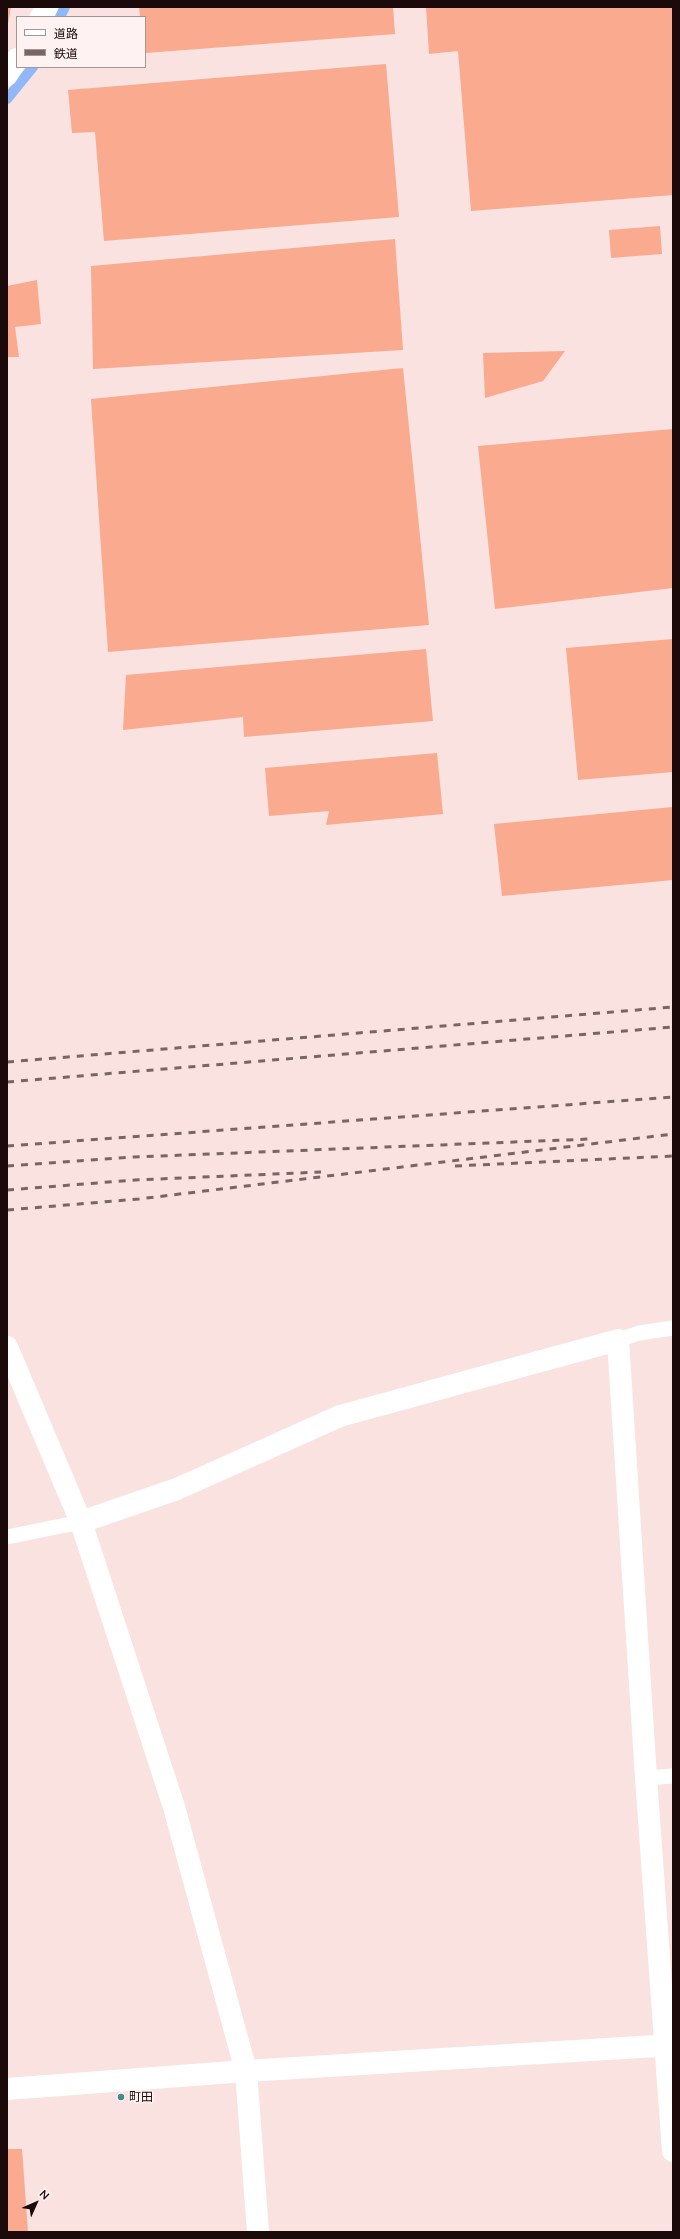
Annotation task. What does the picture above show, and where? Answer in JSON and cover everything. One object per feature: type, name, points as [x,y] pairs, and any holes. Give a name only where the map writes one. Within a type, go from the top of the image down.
[{"type":"street","points":[[42,16],[46,7]]},
{"type":"street","points":[[7,75],[16,61]]},
{"type":"street","points":[[81,1522],[177,1489],[340,1416],[618,1340],[646,1778],[669,2045],[673,2151]]},
{"type":"street","points":[[7,1347],[81,1522],[174,1807],[246,2071],[258,2232]]},
{"type":"street","points":[[7,2089],[246,2071],[669,2045]]},
{"type":"lane","points":[[618,1340],[639,1333],[673,1328]]},
{"type":"lane","points":[[7,1537],[81,1522]]},
{"type":"lane","points":[[646,1778],[673,1776]]},
{"type":"building","points":[[7,7],[11,7],[8,24],[7,24]]},
{"type":"building","points":[[139,7],[393,7],[395,34],[146,53],[146,16],[140,16]]},
{"type":"building","points":[[426,7],[673,7],[673,195],[471,211],[458,51],[429,54]]},
{"type":"building","points":[[386,64],[399,217],[104,241],[95,132],[72,133],[68,90]]},
{"type":"building","points":[[660,226],[662,254],[611,258],[609,230]]},
{"type":"building","points":[[395,239],[403,350],[93,369],[91,266]]},
{"type":"building","points":[[37,280],[41,324],[15,327],[19,357],[7,357],[7,286]]},
{"type":"building","points":[[565,351],[543,381],[485,398],[483,353]]},
{"type":"building","points":[[403,368],[429,625],[108,652],[91,399]]},
{"type":"building","points":[[673,429],[673,588],[495,609],[478,446]]},
{"type":"building","points":[[673,639],[673,772],[578,780],[566,648]]},
{"type":"building","points":[[426,649],[433,721],[244,737],[243,717],[123,730],[126,675]]},
{"type":"building","points":[[437,753],[443,814],[326,825],[329,811],[269,816],[265,768]]},
{"type":"building","points":[[673,807],[673,880],[502,896],[494,824]]},
{"type":"building","points":[[7,2149],[22,2149],[28,2232],[7,2232]]},
{"type":"waterway","points":[[60,16],[65,7]]},
{"type":"waterway","points":[[7,99],[32,68]]},
{"type":"railway","points":[[7,1062],[673,1007]]},
{"type":"railway","points":[[7,1082],[673,1027]]},
{"type":"railway","points":[[7,1146],[673,1097]]},
{"type":"railway","points":[[7,1210],[139,1199],[673,1134]]},
{"type":"railway","points":[[7,1166],[134,1157],[590,1139]]},
{"type":"railway","points":[[455,1166],[673,1156]]},
{"type":"railway","points":[[7,1190],[135,1180],[321,1172]]},
{"type":"place","name":"町田","points":[[121,2097]]}]
